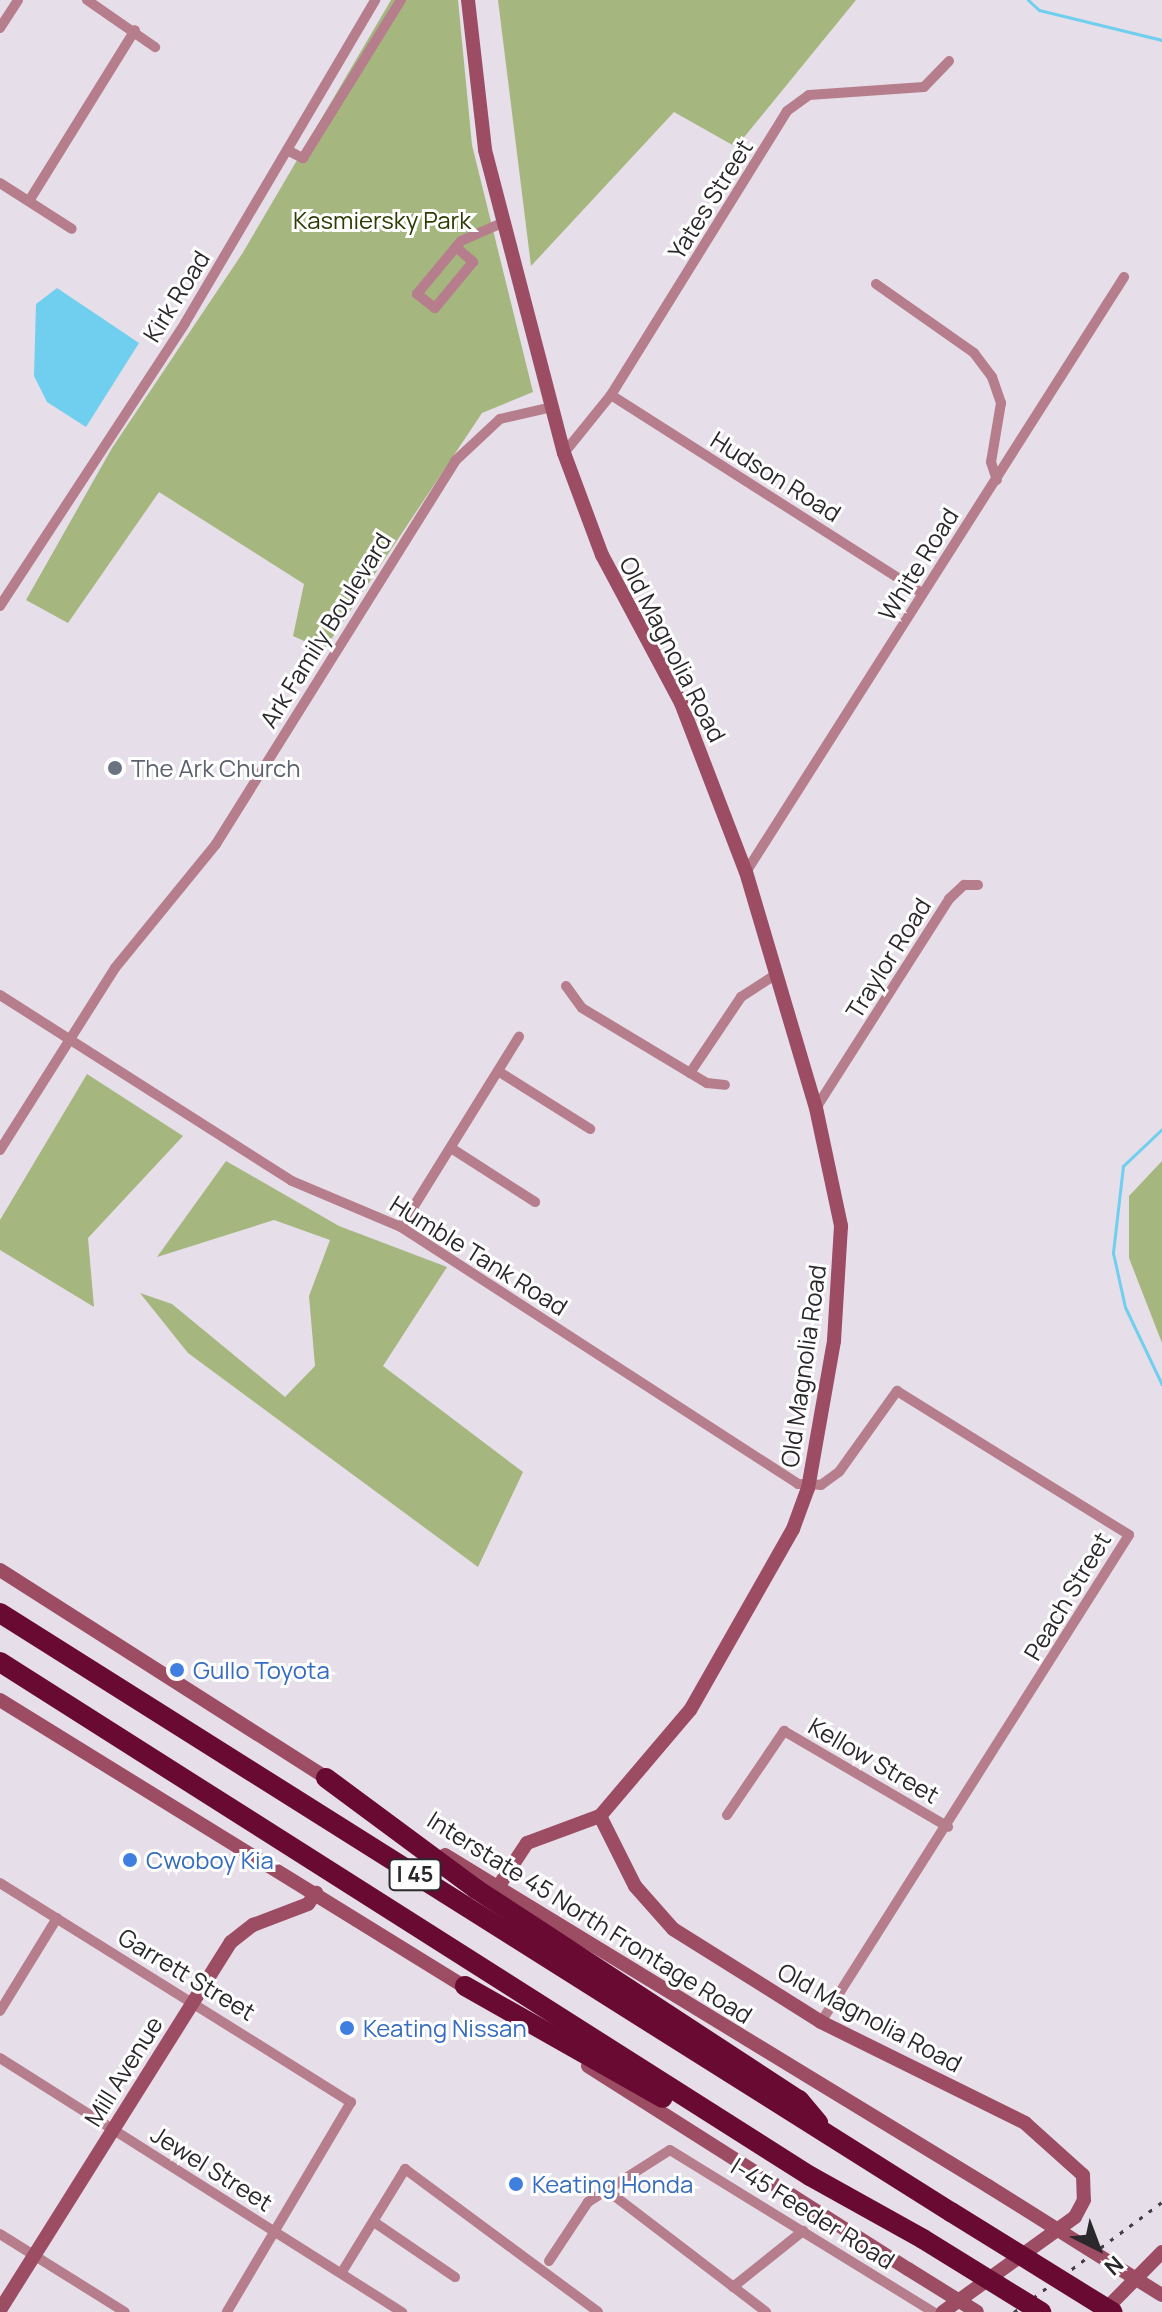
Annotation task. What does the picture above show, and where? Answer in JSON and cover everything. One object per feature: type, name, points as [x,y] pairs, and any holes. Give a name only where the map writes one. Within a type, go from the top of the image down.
[{"type":"highway","name":"I 45","points":[[0,1613],[1112,2312]]},
{"type":"highway","name":"I 45","points":[[0,1662],[810,2176],[923,2239],[1041,2312]]},
{"type":"highway","points":[[326,1778],[476,1889],[799,2100],[831,2138]]},
{"type":"highway","points":[[465,1986],[810,2176]]},
{"type":"street","points":[[0,28],[18,0]]},
{"type":"street","points":[[87,0],[135,30],[155,47]]},
{"type":"street","name":"Kirk Road","points":[[0,606],[185,323],[375,0]]},
{"type":"street","name":"Old Magnolia Road","points":[[468,0],[485,150],[564,453],[602,555],[681,703],[746,872],[816,1108],[837,1191],[841,1255],[808,1488],[765,1589],[726,1657],[630,1788],[600,1816],[653,1912],[821,2022],[1025,2123],[1083,2175],[1084,2200],[1075,2217],[943,2312]]},
{"type":"street","points":[[287,150],[303,158],[399,1]]},
{"type":"street","points":[[29,201],[135,30]]},
{"type":"street","points":[[341,57],[359,67]]},
{"type":"street","name":"Yates Street","points":[[564,453],[611,395],[787,111],[809,95],[924,87],[949,61]]},
{"type":"street","points":[[0,183],[72,229]]},
{"type":"street","points":[[456,247],[473,262],[435,308],[417,294],[456,247],[502,223]]},
{"type":"street","name":"White Road","points":[[746,872],[875,678],[919,591],[997,480],[1124,277]]},
{"type":"street","points":[[876,284],[974,353],[992,377],[1001,403],[991,462],[997,480]]},
{"type":"street","name":"Hudson Road","points":[[611,395],[919,591]]},
{"type":"street","name":"Ark Family Boulevard","points":[[0,1150],[115,968],[208,857],[455,461],[500,419],[552,407]]},
{"type":"street","name":"Traylor Road","points":[[816,1108],[949,899],[964,885],[978,885]]},
{"type":"street","points":[[690,1073],[741,997],[775,975]]},
{"type":"street","points":[[566,986],[582,1008],[690,1073],[725,1085]]},
{"type":"street","name":"Humble Tank Road","points":[[0,995],[292,1181],[401,1227],[808,1488]]},
{"type":"street","points":[[401,1227],[519,1037]]},
{"type":"street","points":[[498,1071],[590,1129]]},
{"type":"street","points":[[451,1148],[535,1202]]},
{"type":"street","name":"Peach Street","points":[[808,1488],[839,1472],[897,1391],[1129,1535],[948,1827],[821,2022]]},
{"type":"street","name":"Interstate 45 North Frontage Road","points":[[0,1570],[498,1887],[1162,2295]]},
{"type":"street","points":[[0,1700],[465,1986],[977,2312]]},
{"type":"street","name":"Kellow Street","points":[[727,1815],[784,1731],[948,1827]]},
{"type":"street","points":[[498,1887],[527,1843],[600,1816]]},
{"type":"street","name":"Garrett Street","points":[[0,1883],[351,2102],[277,2233]]},
{"type":"street","name":"Mill Avenue","points":[[0,2310],[192,2001],[241,1932],[308,1904],[316,1893]]},
{"type":"street","points":[[0,2011],[57,1918]]},
{"type":"street","name":"Jewel Street","points":[[0,2058],[402,2312]]},
{"type":"street","name":"I-45 Feeder Road","points":[[608,2191],[670,2150],[933,2312]]},
{"type":"street","points":[[342,2272],[405,2169],[598,2312]]},
{"type":"street","points":[[549,2261],[588,2202],[608,2191],[766,2312]]},
{"type":"street","points":[[374,2222],[455,2277]]},
{"type":"street","points":[[733,2287],[803,2231]]},
{"type":"street","points":[[227,2312],[277,2233]]},
{"type":"street","points":[[0,2234],[125,2312]]},
{"type":"street","points":[[1103,2312],[1161,2254]]},
{"type":"green space","name":"Kasmiersky Park","points":[[391,0],[458,0],[472,145],[533,392],[482,413],[324,650],[293,636],[304,584],[159,492],[68,623],[26,600],[112,448],[242,254]]},
{"type":"green space","points":[[498,0],[856,0],[736,147],[674,112],[531,266]]},
{"type":"green space","points":[[87,1074],[183,1136],[88,1238],[94,1307],[0,1250],[0,1220]]},
{"type":"green space","points":[[226,1161],[339,1226],[447,1267],[383,1366],[523,1472],[478,1567],[188,1353],[140,1293],[172,1304],[285,1397],[315,1366],[309,1296],[330,1240],[274,1220],[157,1257]]},
{"type":"green space","points":[[1162,1161],[1162,1343],[1129,1258],[1129,1196]]},
{"type":"water","points":[[57,288],[139,343],[86,427],[47,402],[34,376],[36,304]]},
{"type":"waterway","points":[[1028,0],[1039,10],[1162,40]]},
{"type":"waterway","points":[[1162,1129],[1123,1166],[1113,1253],[1125,1307],[1162,1385]]},
{"type":"railway","points":[[1014,2312],[1162,2202]]},
{"type":"place","name":"The Ark Church","points":[[115,768]]},
{"type":"place","name":"Gullo Toyota","points":[[177,1670]]},
{"type":"place","name":"Cwoboy Kia","points":[[130,1860]]},
{"type":"place","name":"Keating Nissan","points":[[347,2028]]},
{"type":"place","name":"Keating Honda","points":[[516,2184]]}]
